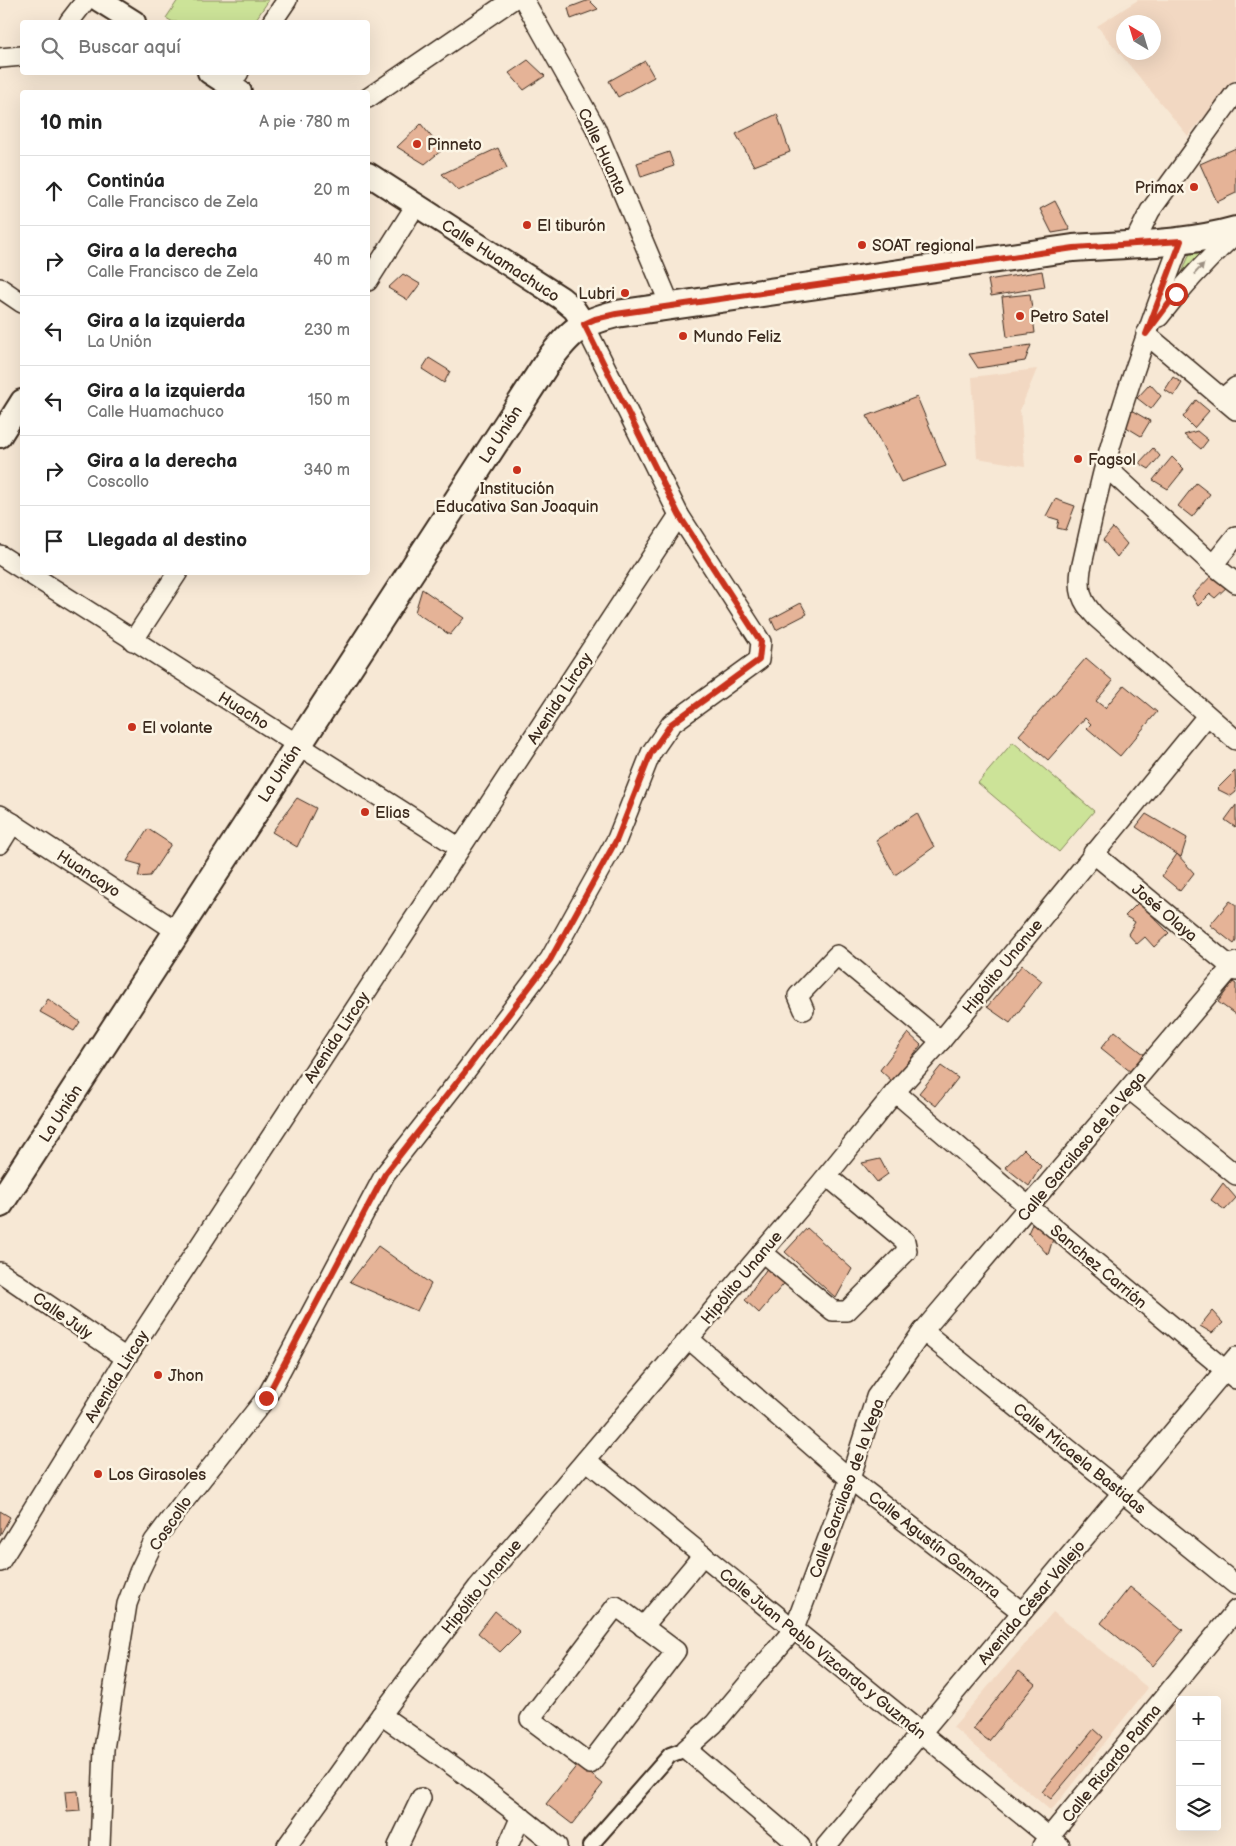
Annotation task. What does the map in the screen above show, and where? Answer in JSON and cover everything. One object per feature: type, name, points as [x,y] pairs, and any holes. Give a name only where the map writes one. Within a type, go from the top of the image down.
[{"type":"main road","name":"La Unión","points":[[0,1204],[548,362],[562,342],[573,331],[595,319],[616,314],[1064,250],[1206,238],[1236,230]]},
{"type":"street","points":[[70,20],[86,0]]},
{"type":"street","points":[[99,0],[131,20]]},
{"type":"street","points":[[273,20],[287,0]]},
{"type":"street","points":[[370,97],[512,0]]},
{"type":"street","name":"Calle Huanta","points":[[524,0],[595,128],[671,307]]},
{"type":"street","points":[[0,58],[20,56]]},
{"type":"street","points":[[214,75],[234,86]]},
{"type":"street","points":[[1133,245],[1150,212],[1236,92]]},
{"type":"street","name":"Calle Huamachuco","points":[[370,175],[561,298],[574,309],[584,324],[679,515],[761,642],[759,660]]},
{"type":"street","points":[[370,278],[416,206]]},
{"type":"street","points":[[1146,334],[1176,294],[1236,234]]},
{"type":"street","points":[[1181,241],[1146,334],[1105,466],[1080,569],[1079,583],[1085,606],[1236,740]]},
{"type":"street","points":[[0,288],[20,302]]},
{"type":"street","points":[[1146,334],[1232,398]]},
{"type":"street","points":[[0,436],[20,404]]},
{"type":"street","points":[[1105,466],[1213,565],[1236,583]]},
{"type":"street","name":"Avenida Lircay","points":[[0,1562],[126,1358],[679,515]]},
{"type":"street","points":[[1213,565],[1236,536]]},
{"type":"street","points":[[0,555],[20,568]]},
{"type":"street","name":"Huacho","points":[[32,575],[460,848]]},
{"type":"street","points":[[133,641],[176,575]]},
{"type":"street","name":"Coscollo","points":[[100,1846],[104,1748],[128,1604],[139,1572],[154,1542],[180,1505],[266,1398],[385,1174],[550,960],[617,839],[651,753],[671,724],[759,660]]},
{"type":"street","name":"Hipólito Unanue","points":[[287,1846],[381,1715],[478,1587],[827,1176],[895,1092],[941,1041],[1207,716]]},
{"type":"street","points":[[0,844],[7,819]]},
{"type":"street","name":"Huancayo","points":[[7,819],[178,932]]},
{"type":"street","name":"José Olaya","points":[[1093,853],[1234,967]]},
{"type":"street","points":[[804,1010],[798,996],[837,954],[941,1041]]},
{"type":"street","name":"Calle Garcilaso de la Vega","points":[[590,1846],[670,1755],[686,1749],[714,1724],[794,1629],[850,1480],[876,1398],[923,1330],[1234,967]]},
{"type":"street","points":[[1129,1089],[1236,1175]]},
{"type":"street","name":"Sanchez Carrión","points":[[895,1092],[1029,1208],[1232,1369]]},
{"type":"street","points":[[762,1252],[833,1311],[847,1310],[907,1251],[905,1241],[827,1176]]},
{"type":"street","name":"Calle July","points":[[0,1272],[126,1358]]},
{"type":"street","name":"Calle Micaela Bastidas","points":[[923,1330],[1236,1585]]},
{"type":"street","name":"Calle Agustín Gamarra","points":[[689,1339],[850,1480],[1022,1612]]},
{"type":"street","name":"Avenida César Vallejo","points":[[826,1846],[1122,1493],[1232,1369]]},
{"type":"street","name":"Calle Juan Pablo Vizcardo y Guzmán","points":[[586,1460],[921,1732],[1051,1843]]},
{"type":"street","points":[[643,1627],[703,1555]]},
{"type":"street","points":[[616,1606],[643,1627],[676,1651],[590,1764],[530,1720],[616,1606]]},
{"type":"street","name":"Calle Ricardo Palma","points":[[1051,1843],[1236,1610]]},
{"type":"street","points":[[381,1715],[453,1765],[521,1816],[557,1846]]},
{"type":"street","points":[[686,1749],[800,1846]]},
{"type":"street","points":[[398,1846],[421,1798]]},
{"type":"street","points":[[508,1846],[521,1816]]},
{"type":"shaded area","points":[[1138,0],[1236,0],[1236,78],[1188,136],[1125,60],[1161,60],[1161,15],[1116,15],[1116,49],[1097,26]]},
{"type":"shaded area","points":[[1037,369],[1020,410],[1025,466],[977,458],[972,377]]},
{"type":"shaded area","points":[[1053,1612],[1148,1688],[1051,1811],[953,1727]]},
{"type":"green space","points":[[178,0],[269,0],[255,20],[170,20],[166,18]]},
{"type":"green space","points":[[1193,245],[1209,247],[1179,281]]},
{"type":"green space","points":[[1013,742],[1094,811],[1059,852],[978,783]]},
{"type":"building","points":[[589,0],[598,9],[571,19],[568,8]]},
{"type":"building","points":[[528,60],[545,76],[524,90],[509,73]]},
{"type":"building","points":[[645,61],[654,77],[618,97],[609,81]]},
{"type":"building","points":[[777,114],[790,152],[754,166],[736,134]]},
{"type":"building","points":[[421,124],[442,150],[425,164],[397,147]]},
{"type":"building","points":[[498,148],[507,168],[458,191],[442,174]]},
{"type":"building","points":[[1236,148],[1236,193],[1217,202],[1200,164]]},
{"type":"building","points":[[669,152],[674,166],[641,177],[637,163]]},
{"type":"building","points":[[1055,201],[1070,230],[1052,233],[1040,209]]},
{"type":"building","points":[[1042,271],[1045,287],[991,296],[988,280]]},
{"type":"building","points":[[403,274],[420,284],[408,300],[388,288]]},
{"type":"building","points":[[1030,294],[1035,333],[1007,337],[1002,297]]},
{"type":"building","points":[[1031,345],[1025,361],[978,368],[969,354]]},
{"type":"building","points":[[429,358],[450,371],[444,383],[422,369]]},
{"type":"building","points":[[1173,377],[1182,383],[1174,396],[1165,390]]},
{"type":"building","points":[[1150,384],[1161,396],[1151,409],[1137,398]]},
{"type":"building","points":[[917,397],[946,466],[901,482],[867,416]]},
{"type":"building","points":[[1196,400],[1209,411],[1194,428],[1183,417]]},
{"type":"building","points":[[1131,410],[1150,421],[1141,436],[1123,425]]},
{"type":"building","points":[[1197,431],[1208,440],[1201,449],[1184,435]]},
{"type":"building","points":[[1153,448],[1160,456],[1149,469],[1139,463]]},
{"type":"building","points":[[1172,457],[1184,469],[1168,489],[1153,480]]},
{"type":"building","points":[[1196,483],[1210,494],[1192,517],[1178,506]]},
{"type":"building","points":[[1055,499],[1075,506],[1066,530],[1057,528],[1059,520],[1046,516]]},
{"type":"building","points":[[1113,528],[1127,544],[1117,557],[1103,540]]},
{"type":"building","points":[[1215,572],[1228,586],[1215,598],[1210,594],[1198,606],[1192,596]]},
{"type":"building","points":[[422,589],[464,618],[450,635],[415,612]]},
{"type":"building","points":[[801,603],[807,614],[776,630],[771,619]]},
{"type":"building","points":[[1086,658],[1113,681],[1096,701],[1105,708],[1124,685],[1157,712],[1120,756],[1087,728],[1091,724],[1085,718],[1048,760],[1019,735]]},
{"type":"building","points":[[1235,771],[1236,792],[1231,796],[1217,789]]},
{"type":"building","points":[[297,798],[316,808],[297,847],[272,832]]},
{"type":"building","points":[[1236,805],[1236,826],[1235,827],[1225,820]]},
{"type":"building","points":[[917,813],[934,847],[895,875],[876,840]]},
{"type":"building","points":[[1146,814],[1187,838],[1181,857],[1136,827]]},
{"type":"building","points":[[148,829],[171,844],[150,876],[138,877],[141,865],[127,861]]},
{"type":"building","points":[[1177,854],[1194,873],[1180,891],[1162,876]]},
{"type":"building","points":[[1230,901],[1236,905],[1236,941],[1234,944],[1210,925]]},
{"type":"building","points":[[1139,902],[1169,933],[1154,947],[1145,937],[1137,944],[1128,934],[1135,922],[1125,916]]},
{"type":"building","points":[[1022,965],[1042,981],[1010,1023],[987,1007]]},
{"type":"building","points":[[1233,982],[1236,984],[1236,1015],[1218,1002]]},
{"type":"building","points":[[48,999],[80,1022],[74,1031],[40,1012]]},
{"type":"building","points":[[1115,1031],[1145,1055],[1131,1072],[1101,1048]]},
{"type":"building","points":[[908,1033],[921,1045],[893,1082],[880,1070]]},
{"type":"building","points":[[941,1066],[958,1078],[936,1106],[919,1093]]},
{"type":"building","points":[[1024,1149],[1041,1166],[1029,1186],[1005,1167]]},
{"type":"building","points":[[880,1159],[888,1174],[877,1182],[862,1163]]},
{"type":"building","points":[[1223,1183],[1236,1198],[1225,1210],[1211,1200]]},
{"type":"building","points":[[1034,1220],[1053,1239],[1048,1255],[1028,1233]]},
{"type":"building","points":[[807,1228],[852,1269],[836,1298],[785,1252]]},
{"type":"building","points":[[378,1246],[431,1284],[417,1311],[350,1282]]},
{"type":"building","points":[[770,1264],[788,1279],[759,1313],[745,1300]]},
{"type":"building","points":[[1212,1311],[1223,1323],[1212,1333],[1200,1326]]},
{"type":"building","points":[[0,1511],[10,1517],[0,1535]]},
{"type":"building","points":[[1130,1587],[1183,1630],[1153,1666],[1101,1623]]},
{"type":"building","points":[[495,1611],[520,1632],[500,1652],[478,1633]]},
{"type":"building","points":[[1019,1671],[1035,1684],[989,1741],[973,1729]]},
{"type":"building","points":[[1094,1729],[1103,1737],[1051,1799],[1042,1792]]},
{"type":"building","points":[[578,1764],[603,1784],[572,1824],[546,1804]]},
{"type":"building","points":[[78,1791],[80,1811],[67,1812],[65,1792]]},
{"type":"place","name":"Pinneto","points":[[417,144]]},
{"type":"place","name":"Primax","points":[[1194,187]]},
{"type":"place","name":"El tiburón","points":[[527,225]]},
{"type":"place","name":"SOAT regional","points":[[862,245]]},
{"type":"place","name":"Lubri","points":[[625,293]]},
{"type":"place","name":"Petro Satel","points":[[1020,316]]},
{"type":"place","name":"Mundo Feliz","points":[[683,336]]},
{"type":"place","name":"Fagsol","points":[[1078,459]]},
{"type":"place","name":"Institución Educativa San Joaquin","points":[[517,470]]},
{"type":"place","name":"El volante","points":[[132,727]]},
{"type":"place","name":"Elias","points":[[365,812]]},
{"type":"place","name":"Jhon","points":[[158,1375]]},
{"type":"place","name":"Los Girasoles","points":[[98,1474]]},
{"type":"route","points":[[266,1398],[385,1174],[550,960],[617,839],[651,753],[671,724],[759,660],[761,642],[679,515],[584,324],[616,314],[1074,248],[1181,241],[1146,334],[1176,294]]}]
